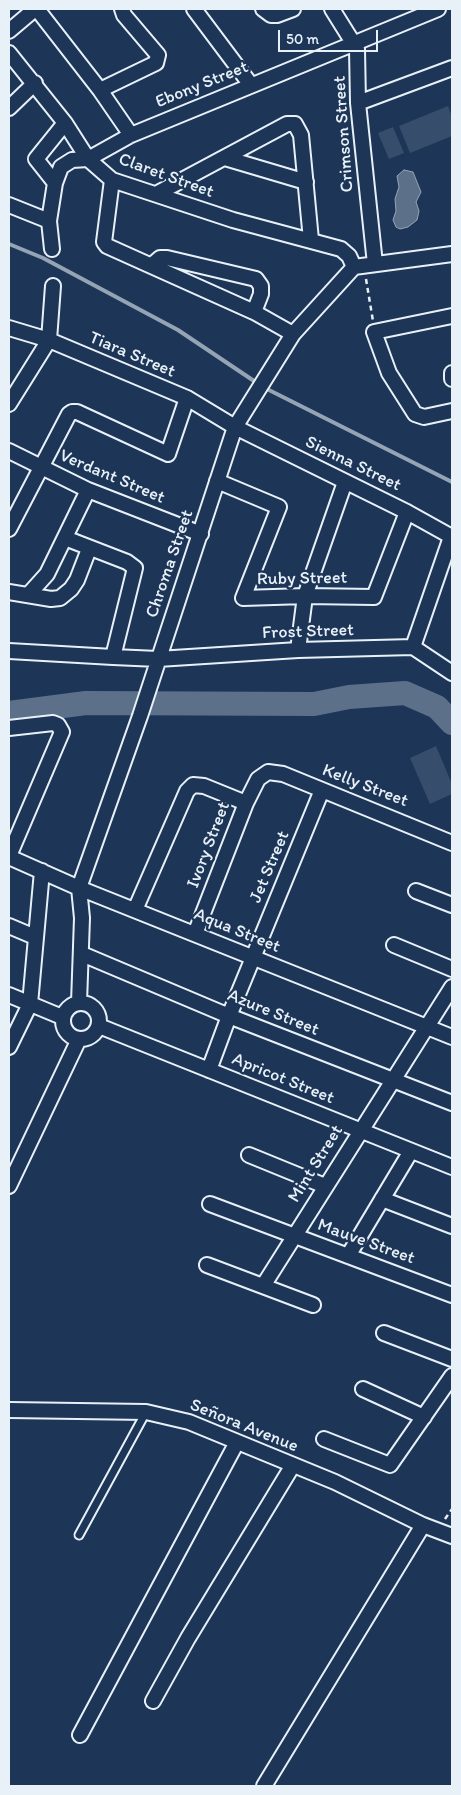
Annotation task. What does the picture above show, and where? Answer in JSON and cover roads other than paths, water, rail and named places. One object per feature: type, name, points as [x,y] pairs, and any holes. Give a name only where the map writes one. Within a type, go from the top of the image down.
[{"type":"street","points":[[9,32],[36,9],[100,90],[131,135]]},
{"type":"street","points":[[100,90],[156,63],[158,55],[124,15],[122,9]]},
{"type":"street","points":[[194,9],[251,85]]},
{"type":"street","points":[[263,9],[271,15],[277,15],[293,9]]},
{"type":"street","name":"Crimson Street","points":[[332,9],[357,49],[364,265]]},
{"type":"street","name":"Ebony Street","points":[[52,249],[49,221],[55,183],[62,167],[72,160],[88,159],[131,135],[438,9]]},
{"type":"street","name":"Claret Street","points":[[9,53],[35,83],[65,123],[88,159],[112,180],[158,193],[233,220],[341,249],[364,265]]},
{"type":"street","points":[[358,103],[452,68]]},
{"type":"street","points":[[9,108],[35,83]]},
{"type":"street","points":[[55,183],[36,159],[65,123]]},
{"type":"street","points":[[158,193],[287,124],[295,124],[300,135],[311,240]]},
{"type":"street","points":[[225,158],[306,182]]},
{"type":"street","points":[[112,180],[104,242],[107,246],[254,312],[293,334]]},
{"type":"street","points":[[9,205],[49,221]]},
{"type":"street","points":[[364,265],[452,254]]},
{"type":"street","points":[[152,265],[160,258],[167,258],[256,279],[261,286],[261,294],[254,312]]},
{"type":"street","name":"Chroma Street","points":[[79,1002],[82,906],[79,888],[140,716],[235,427],[293,334],[364,265]]},
{"type":"street","points":[[10,398],[49,340],[53,286]]},
{"type":"street","points":[[452,316],[374,332],[389,374],[415,414],[424,418],[452,412]]},
{"type":"street","name":"Tiara Street","points":[[9,328],[49,340],[187,398],[235,427]]},
{"type":"street","points":[[452,373],[452,379]]},
{"type":"street","points":[[9,529],[72,412],[77,412],[168,454],[187,398]]},
{"type":"street","name":"Sienna Street","points":[[235,427],[407,512],[452,537]]},
{"type":"street","name":"Verdant Street","points":[[9,451],[88,490],[201,534]]},
{"type":"street","name":"Ruby Street","points":[[217,481],[278,507],[244,598],[305,596],[374,597],[407,512]]},
{"type":"street","points":[[298,650],[305,596],[345,482]]},
{"type":"street","points":[[29,594],[47,574],[88,490]]},
{"type":"street","points":[[452,537],[413,647],[452,673]]},
{"type":"street","points":[[65,538],[89,549],[127,562],[135,568],[113,657]]},
{"type":"street","points":[[9,592],[51,599],[60,598],[71,589],[77,580],[89,549]]},
{"type":"street","name":"Frost Street","points":[[9,651],[158,658],[298,650],[413,647]]},
{"type":"street","points":[[9,728],[53,723],[58,725],[62,732],[9,856]]},
{"type":"street","name":"Kelly Street","points":[[263,774],[275,771],[452,843]]},
{"type":"street","name":"Ivory Street","points":[[194,934],[246,803],[263,774]]},
{"type":"street","points":[[135,910],[187,791],[193,786],[204,786],[246,803]]},
{"type":"street","name":"Jet Street","points":[[209,1070],[252,958],[322,790]]},
{"type":"street","name":"Aqua Street","points":[[9,856],[79,888],[452,1037]]},
{"type":"street","points":[[9,1047],[30,1004],[42,871]]},
{"type":"street","points":[[416,891],[452,905]]},
{"type":"street","points":[[9,926],[35,937]]},
{"type":"street","points":[[394,945],[452,969]]},
{"type":"street","name":"Azure Street","points":[[82,954],[229,1016],[452,1103]]},
{"type":"street","name":"Mint Street","points":[[263,1286],[452,987]]},
{"type":"street","points":[[9,995],[62,1017]]},
{"type":"street","points":[[79,1002],[92,1006],[96,1010],[99,1026],[89,1038],[79,1039],[67,1034],[62,1017],[68,1007],[79,1002]]},
{"type":"street","name":"Apricot Street","points":[[99,1026],[452,1167]]},
{"type":"street","points":[[9,1186],[79,1039]]},
{"type":"street","points":[[348,1256],[411,1151]]},
{"type":"street","points":[[250,1155],[325,1186]]},
{"type":"street","points":[[382,1198],[452,1226]]},
{"type":"street","name":"Mauve Street","points":[[210,1204],[452,1295]]},
{"type":"street","points":[[207,1265],[313,1305]]},
{"type":"street","points":[[384,1333],[452,1359]]},
{"type":"street","points":[[324,1439],[390,1465],[452,1376]]},
{"type":"street","points":[[363,1389],[424,1417]]},
{"type":"street","name":"Señora Avenue","points":[[11,1414],[146,1412],[189,1422],[293,1465],[423,1525],[452,1536]]},
{"type":"street","points":[[80,1734],[237,1442]]},
{"type":"street","points":[[153,1701],[188,1638],[293,1465]]},
{"type":"street","points":[[264,1786],[423,1525]]},
{"type":"lane","points":[[79,1535],[146,1412]]},
{"type":"waterway","points":[[9,244],[43,258],[178,330],[263,387],[452,482]]},
{"type":"waterway","points":[[9,713],[86,703],[314,704],[349,697],[405,693],[437,707],[452,723]]}]
